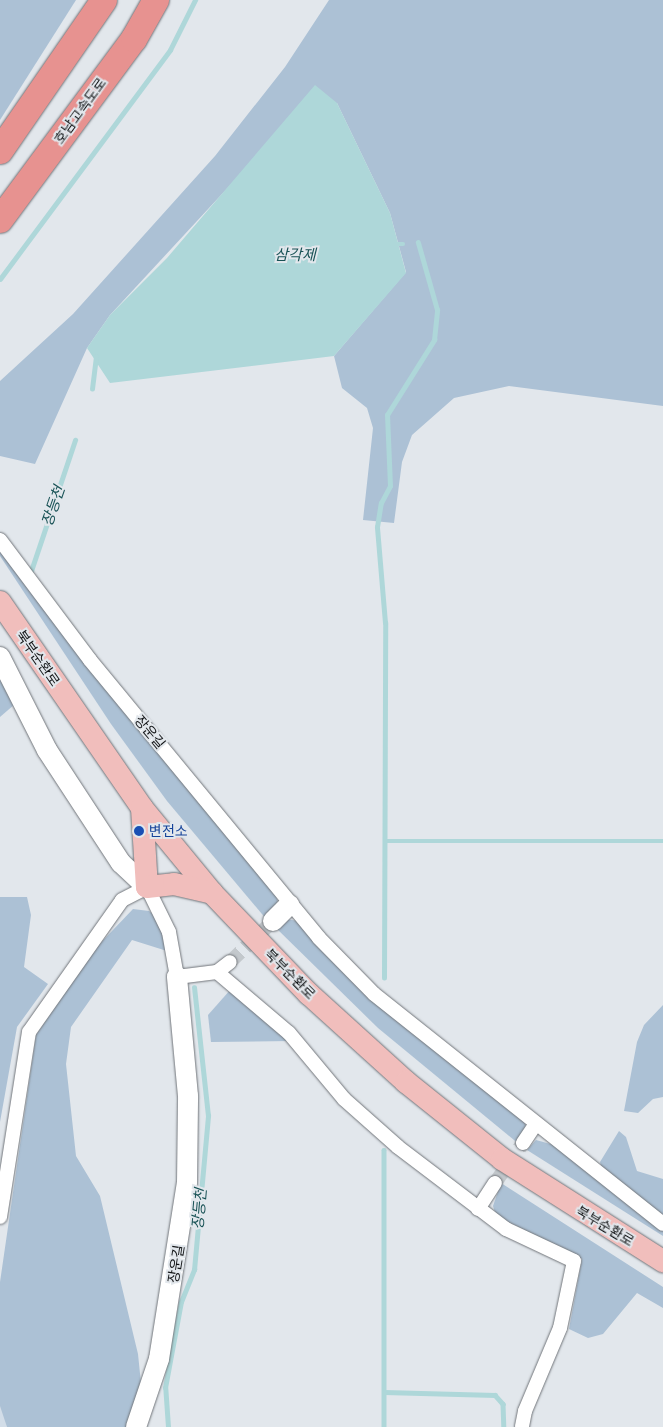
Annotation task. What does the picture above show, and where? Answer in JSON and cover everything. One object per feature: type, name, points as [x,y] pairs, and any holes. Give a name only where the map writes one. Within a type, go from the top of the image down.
[{"type":"highway","points":[[0,151],[104,0]]},
{"type":"highway","name":"호남고속도로","points":[[0,220],[134,39],[156,0]]},
{"type":"main road","name":"북부순환로","points":[[0,602],[142,808],[212,893],[309,994],[406,1082],[502,1159],[663,1261]]},
{"type":"main road","points":[[142,808],[147,887],[174,884],[212,893]]},
{"type":"street","name":"장운길","points":[[0,540],[90,660],[289,905],[374,994],[663,1224]]},
{"type":"street","name":"장운길","points":[[0,657],[47,750],[121,862],[147,887],[169,932],[177,977],[188,1096],[187,1183],[178,1263],[159,1359],[141,1424]]},
{"type":"street","points":[[0,1217],[29,1032],[122,900],[147,887]]},
{"type":"street","points":[[273,921],[289,905]]},
{"type":"street","points":[[177,977],[217,972],[230,962]]},
{"type":"street","points":[[217,972],[289,1033],[344,1099],[478,1209],[506,1229],[574,1261],[560,1328],[522,1427]]},
{"type":"street","points":[[523,1143],[536,1124]]},
{"type":"street","points":[[478,1209],[495,1183]]},
{"type":"shaded area","points":[[0,0],[76,0],[0,120]]},
{"type":"shaded area","points":[[329,0],[663,0],[663,406],[509,386],[454,398],[412,435],[402,462],[394,523],[363,520],[373,428],[367,408],[342,388],[334,356],[406,272],[390,213],[337,103],[234,181],[110,315],[87,348],[35,464],[0,456],[0,381],[73,314],[215,156],[285,67]]},
{"type":"shaded area","points":[[0,545],[276,894],[278,904],[267,920],[167,801],[111,724],[0,556]]},
{"type":"shaded area","points":[[0,676],[15,704],[0,717]]},
{"type":"shaded area","points":[[0,897],[27,897],[31,915],[24,967],[48,984],[17,1027],[0,1122]]},
{"type":"shaded area","points":[[133,909],[149,911],[157,917],[167,951],[132,940],[71,1027],[66,1064],[76,1156],[100,1196],[138,1354],[142,1393],[131,1427],[7,1427],[0,1406],[0,1282],[36,1035],[91,953]]},
{"type":"shaded area","points":[[286,919],[298,921],[524,1118],[527,1136],[520,1145],[378,1028],[275,927]]},
{"type":"shaded area","points":[[231,989],[291,1041],[211,1042],[208,1015]]},
{"type":"shaded area","points":[[663,1005],[663,1097],[653,1099],[638,1113],[624,1111],[637,1042],[644,1025]]},
{"type":"shaded area","points":[[619,1131],[626,1137],[637,1171],[663,1179],[663,1218],[602,1169],[600,1162]]},
{"type":"shaded area","points":[[536,1140],[554,1145],[663,1230],[663,1236],[527,1150]]},
{"type":"shaded area","points":[[501,1183],[663,1287],[663,1308],[637,1293],[603,1334],[588,1338],[569,1329],[582,1259],[496,1216],[493,1206]]},
{"type":"shaded area","points":[[0,1406],[3,1407],[7,1427],[0,1427]]},
{"type":"water","name":"삼각제","points":[[315,85],[337,103],[390,213],[406,273],[334,356],[110,383],[87,348],[110,315],[167,258]]},
{"type":"waterway","points":[[0,279],[170,50],[195,0]]},
{"type":"waterway","points":[[384,978],[385,623],[377,527],[381,503],[390,486],[387,415],[434,340],[437,310],[418,243]]},
{"type":"waterway","points":[[391,244],[403,244]]},
{"type":"waterway","name":"장등천","points":[[92,389],[96,356]]},
{"type":"waterway","name":"장등천","points":[[31,571],[75,440]]},
{"type":"waterway","points":[[385,841],[663,841]]},
{"type":"waterway","name":"장등천","points":[[168,1427],[165,1388],[181,1302],[194,1270],[208,1116],[194,988]]},
{"type":"waterway","points":[[384,1150],[384,1427]]},
{"type":"waterway","points":[[384,1392],[495,1395],[503,1404],[504,1427]]},
{"type":"tunnel","points":[[230,962],[273,921]]},
{"type":"tunnel","points":[[495,1183],[523,1143]]},
{"type":"place","name":"변전소","points":[[139,831]]}]
